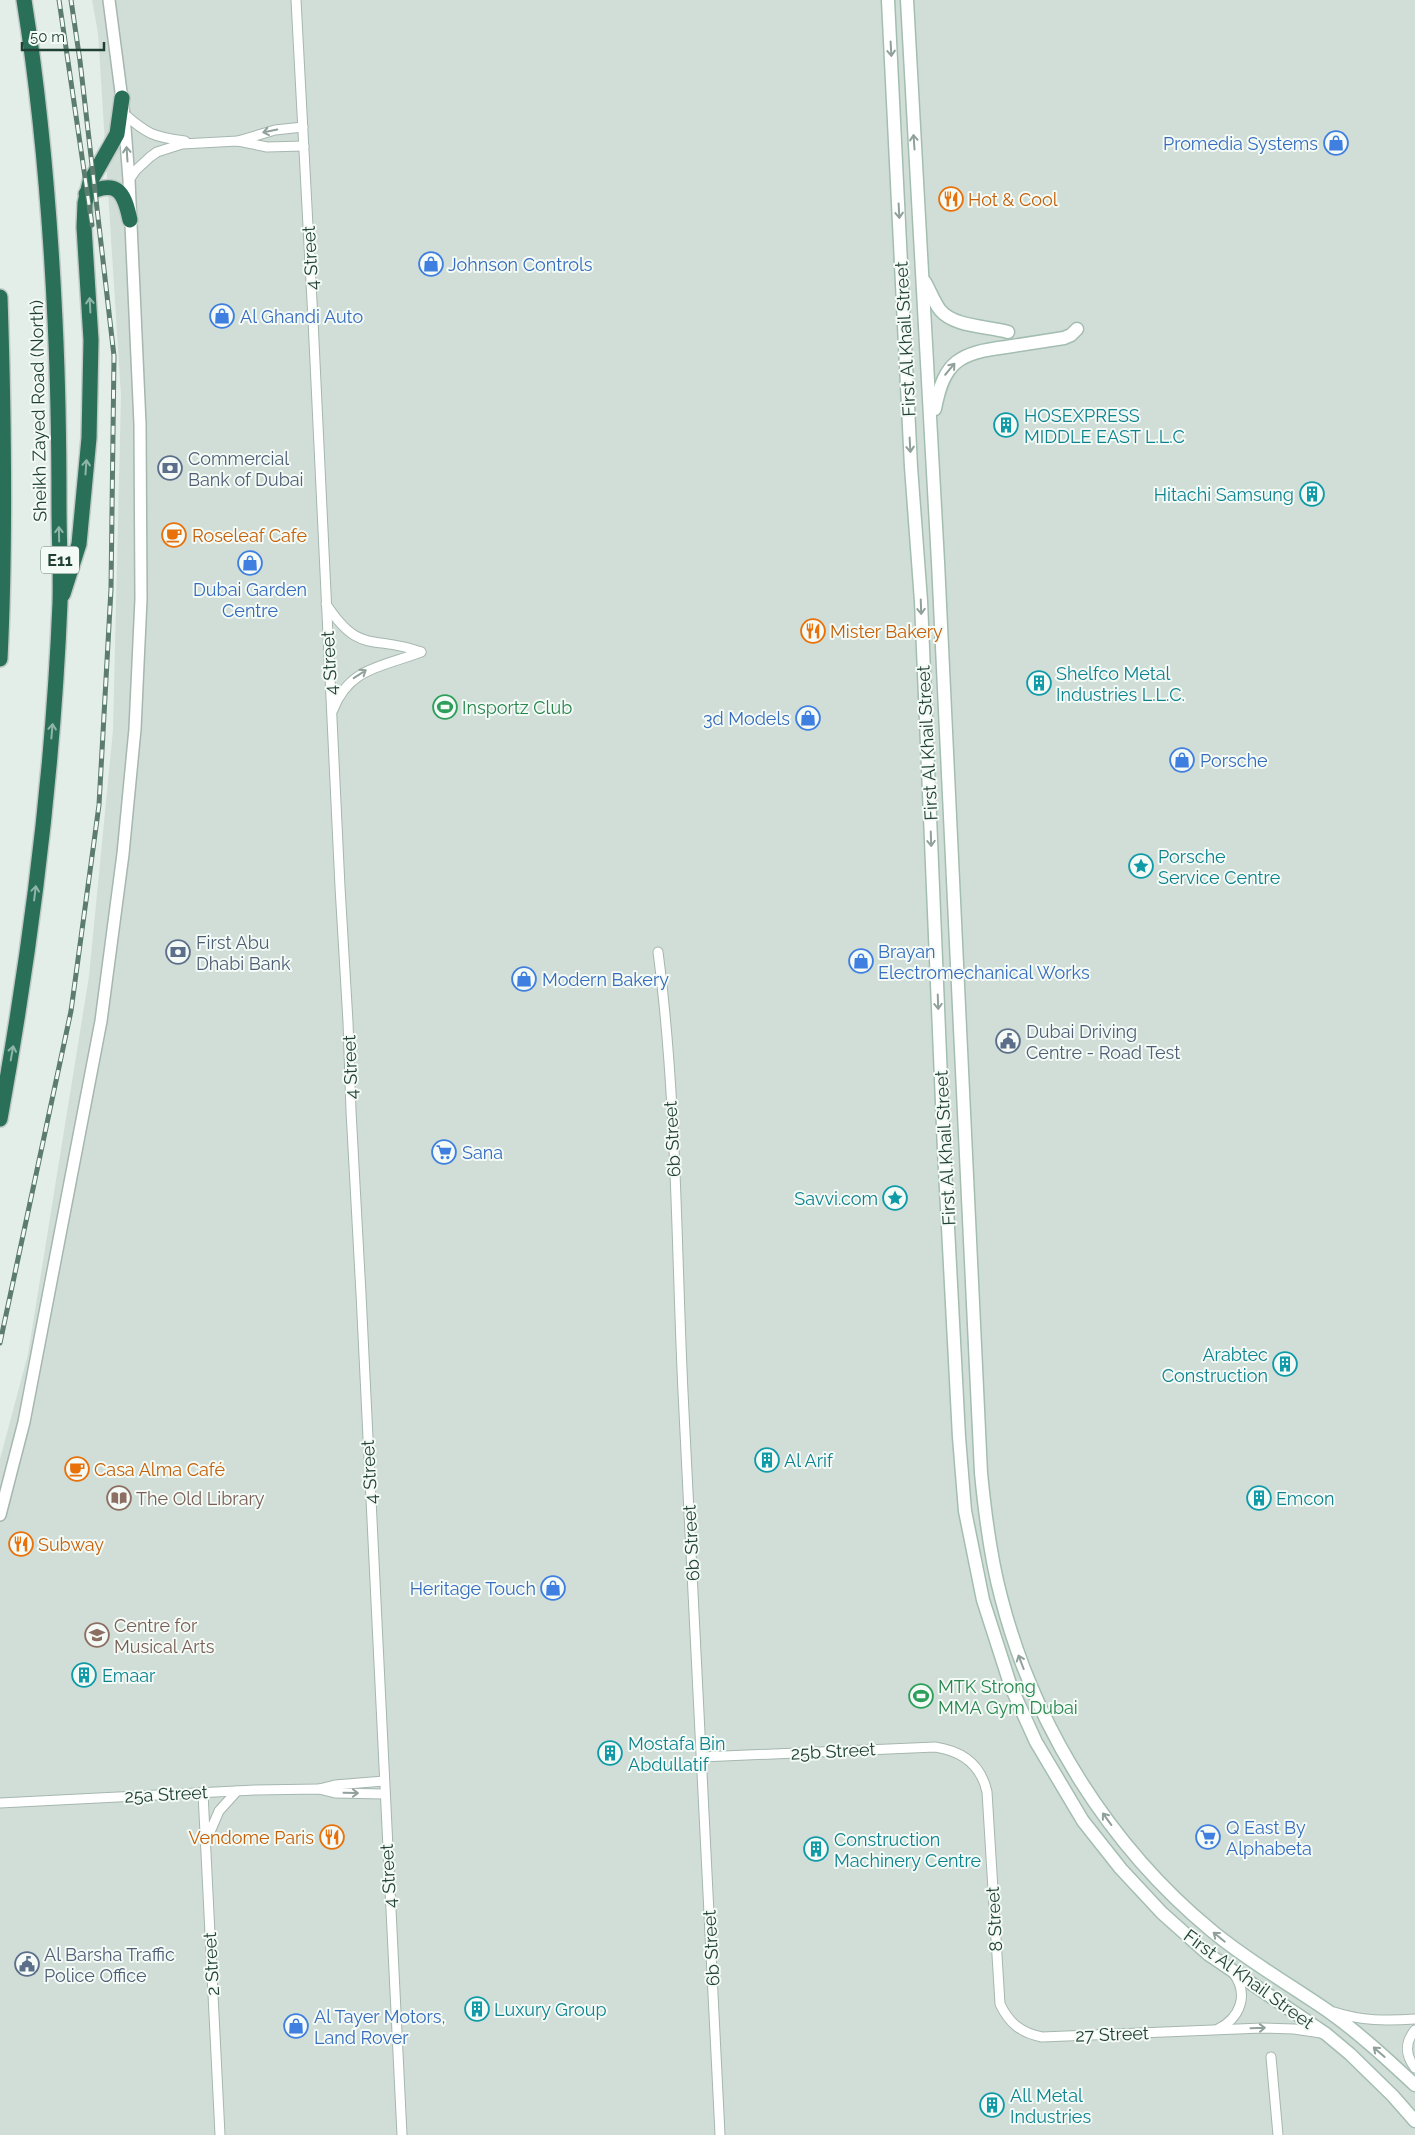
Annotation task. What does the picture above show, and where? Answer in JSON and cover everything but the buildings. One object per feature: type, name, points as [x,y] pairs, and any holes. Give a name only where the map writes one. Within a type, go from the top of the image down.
[{"type":"highway","name":"Sheikh Zayed Road (North)","points":[[0,1118],[25,967],[38,869],[49,770],[60,600],[58,418],[53,284],[43,151],[24,0]]},
{"type":"highway","points":[[60,600],[68,582],[79,544],[88,438],[91,340],[84,227],[86,194],[90,182],[107,156],[117,134],[123,105]]},
{"type":"highway","points":[[86,194],[103,186],[110,186],[116,189],[124,197],[130,220]]},
{"type":"highway","points":[[0,296],[5,435],[0,659]]},
{"type":"main road","name":"First Al Khail Street","points":[[888,0],[912,467],[921,601],[944,1151],[959,1437],[965,1511],[982,1600],[1008,1680],[1036,1742],[1066,1795],[1102,1845],[1141,1891],[1185,1934],[1233,1972],[1326,2034],[1372,2074],[1415,2121]]},
{"type":"main road","name":"First Al Khail Street","points":[[907,0],[931,431],[982,1473],[989,1538],[1000,1595],[1016,1648],[1037,1699],[1077,1774],[1110,1823],[1147,1869],[1196,1917],[1258,1966],[1318,2005],[1360,2036],[1415,2085]]},
{"type":"main road","points":[[922,278],[937,306],[950,319],[1008,332]]},
{"type":"main road","points":[[931,431],[941,382],[957,361],[982,350],[1064,338],[1071,335],[1077,328]]},
{"type":"street","points":[[0,1515],[26,1412],[95,1050],[116,913],[138,684],[141,599],[140,424],[129,180],[123,105],[109,0]]},
{"type":"street","name":"4 Street","points":[[296,0],[402,2135]]},
{"type":"street","points":[[123,105],[143,130],[154,136],[190,142],[238,142],[267,147],[304,146]]},
{"type":"street","points":[[238,142],[275,130],[303,127]]},
{"type":"street","points":[[129,180],[142,162],[157,152],[190,142]]},
{"type":"street","points":[[326,603],[342,626],[359,639],[374,643],[397,645],[420,652],[360,674],[345,688],[332,713]]},
{"type":"street","name":"6b Street","points":[[658,952],[664,998],[674,1145],[679,1307],[720,2135]]},
{"type":"street","name":"25b Street","points":[[701,1757],[935,1747],[963,1754]]},
{"type":"street","name":"8 Street","points":[[963,1754],[979,1770],[987,1792],[999,1995],[1004,2012],[1016,2026]]},
{"type":"street","name":"25a Street","points":[[0,1803],[237,1790],[318,1789],[335,1785],[384,1781]]},
{"type":"street","name":"25a Street","points":[[318,1789],[335,1793],[384,1794]]},
{"type":"street","points":[[205,1846],[214,1820],[237,1790]]},
{"type":"street","name":"2 Street","points":[[203,1793],[220,2135]]},
{"type":"street","name":"25a Street","points":[[0,1799],[14,1801]]},
{"type":"street","name":"27 Street","points":[[1210,2031],[1218,2029],[1233,2020],[1241,2004],[1241,1987],[1233,1972]]},
{"type":"street","points":[[1318,2005],[1341,2014],[1366,2019],[1415,2019]]},
{"type":"street","name":"27 Street","points":[[1016,2026],[1024,2032],[1042,2036],[1278,2028],[1326,2034]]},
{"type":"street","points":[[1415,2030],[1410,2036],[1407,2048],[1410,2060],[1415,2068]]},
{"type":"street","points":[[1271,2057],[1278,2135]]},
{"type":"shaded area","points":[[92,0],[1415,0],[1415,2135],[0,2135],[0,1459],[28,1354],[89,976],[113,730],[121,396],[98,33]]},
{"type":"railway","points":[[59,0],[92,225]]},
{"type":"railway","points":[[0,1343],[71,1011],[99,805],[111,589],[114,356],[80,61],[71,0]]},
{"type":"place","name":"Promedia Systems","points":[[1336,143]]},
{"type":"place","name":"Hot & Cool","points":[[951,199]]},
{"type":"place","name":"Johnson Controls","points":[[431,264]]},
{"type":"place","name":"Al Ghandi Auto","points":[[222,316]]},
{"type":"place","name":"HOSEXPRESS MIDDLE EAST L.L.C","points":[[1006,425]]},
{"type":"place","name":"Commercial Bank of Dubai","points":[[170,468]]},
{"type":"place","name":"Hitachi Samsung","points":[[1312,494]]},
{"type":"place","name":"Roseleaf Cafe","points":[[174,535]]},
{"type":"place","name":"Dubai Garden Centre","points":[[250,563]]},
{"type":"place","name":"Mister Bakery","points":[[813,631]]},
{"type":"place","name":"Shelfco Metal Industries L.L.C.","points":[[1039,683]]},
{"type":"place","name":"Insportz Club","points":[[445,707]]},
{"type":"place","name":"3d Models","points":[[808,718]]},
{"type":"place","name":"Porsche","points":[[1182,760]]},
{"type":"place","name":"Porsche Service Centre","points":[[1141,866]]},
{"type":"place","name":"First Abu Dhabi Bank","points":[[178,952]]},
{"type":"place","name":"Brayan Electromechanical Works","points":[[861,961]]},
{"type":"place","name":"Modern Bakery","points":[[524,979]]},
{"type":"place","name":"Dubai Driving Centre - Road Test","points":[[1008,1041]]},
{"type":"place","name":"Sana","points":[[444,1152]]},
{"type":"place","name":"Savvi.com","points":[[895,1198]]},
{"type":"place","name":"Arabtec Construction","points":[[1285,1364]]},
{"type":"place","name":"Al Arif","points":[[767,1460]]},
{"type":"place","name":"Casa Alma Café","points":[[77,1469]]},
{"type":"place","name":"The Old Library","points":[[119,1498]]},
{"type":"place","name":"Emcon","points":[[1259,1498]]},
{"type":"place","name":"Subway","points":[[21,1544]]},
{"type":"place","name":"Heritage Touch","points":[[553,1588]]},
{"type":"place","name":"Centre for Musical Arts","points":[[97,1635]]},
{"type":"place","name":"Emaar","points":[[84,1675]]},
{"type":"place","name":"MTK Strong MMA Gym Dubai","points":[[921,1696]]},
{"type":"place","name":"Mostafa Bin Abdullatif","points":[[610,1753]]},
{"type":"place","name":"Vendome Paris","points":[[332,1837]]},
{"type":"place","name":"Q East By Alphabeta","points":[[1208,1837]]},
{"type":"place","name":"Construction Machinery Centre","points":[[816,1849]]},
{"type":"place","name":"Al Barsha Traffic Police Office","points":[[27,1964]]},
{"type":"place","name":"Luxury Group","points":[[477,2009]]},
{"type":"place","name":"Al Tayer Motors, Land Rover","points":[[296,2026]]},
{"type":"place","name":"All Metal Industries","points":[[992,2105]]}]
